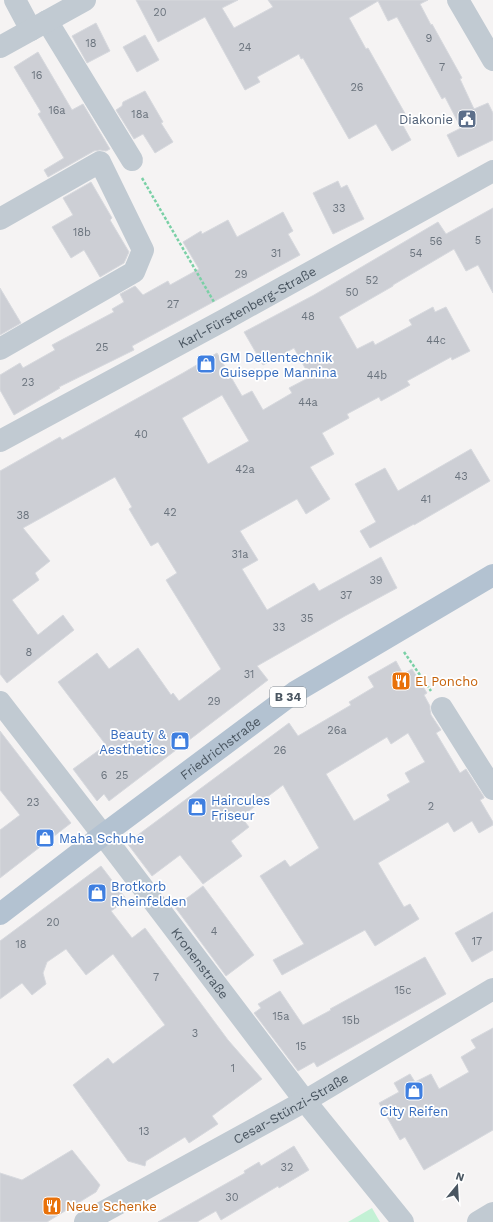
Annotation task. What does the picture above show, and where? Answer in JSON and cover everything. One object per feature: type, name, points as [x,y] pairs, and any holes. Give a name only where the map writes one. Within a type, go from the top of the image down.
[{"type":"main road","name":"Friedrichstraße","points":[[0,914],[295,692],[493,575]]},
{"type":"street","points":[[15,0],[39,25],[132,160]]},
{"type":"street","points":[[0,47],[86,0]]},
{"type":"street","points":[[458,0],[493,60]]},
{"type":"street","points":[[0,219],[100,162],[143,250],[134,272],[0,349]]},
{"type":"street","name":"Karl-Fürstenberg-Straße","points":[[0,441],[493,172]]},
{"type":"street","name":"Kronenstraße","points":[[0,702],[103,835],[304,1101],[404,1222]]},
{"type":"street","points":[[442,708],[493,789]]},
{"type":"street","name":"Cesar-Stünzi-Straße","points":[[85,1222],[304,1101],[493,989]]},
{"type":"street","points":[[478,1222],[493,1214]]},
{"type":"path","points":[[132,160],[224,320]]},
{"type":"path","points":[[393,635],[442,708]]},
{"type":"green space","points":[[372,1208],[380,1222],[348,1222]]},
{"type":"building","points":[[136,0],[238,0],[222,8],[234,28],[273,7],[268,0],[428,0],[420,4],[462,78],[460,79],[474,109],[488,103],[493,113],[493,140],[458,157],[447,135],[461,128],[445,97],[442,99],[397,17],[388,21],[378,1],[349,18],[366,49],[368,48],[407,117],[400,120],[411,140],[392,151],[376,124],[349,139],[303,58],[301,59],[299,54],[257,77],[260,82],[245,90],[205,17],[158,42]]},
{"type":"building","points":[[96,23],[110,51],[87,63],[72,36]]},
{"type":"building","points":[[145,35],[159,60],[137,72],[123,47]]},
{"type":"building","points":[[38,52],[72,110],[83,104],[110,149],[106,151],[94,151],[48,177],[44,170],[64,158],[38,114],[41,112],[14,67]]},
{"type":"building","points":[[145,91],[163,122],[161,123],[173,142],[155,153],[143,134],[134,139],[116,110],[122,106],[123,102]]},
{"type":"building","points":[[338,181],[341,188],[347,185],[364,219],[333,234],[313,193]]},
{"type":"building","points":[[91,182],[112,218],[110,220],[129,252],[124,263],[100,277],[84,250],[71,258],[52,227],[73,215],[63,198]]},
{"type":"building","points":[[493,208],[493,293],[478,265],[466,271],[454,249],[339,317],[357,349],[373,341],[375,345],[412,325],[409,320],[433,307],[435,312],[446,307],[470,351],[452,360],[451,357],[407,381],[410,385],[381,401],[379,397],[347,414],[349,418],[322,433],[334,454],[310,467],[330,499],[306,514],[297,499],[240,531],[258,560],[242,569],[267,610],[314,583],[319,591],[381,557],[397,588],[257,666],[268,680],[109,801],[104,794],[97,801],[73,769],[106,745],[58,682],[97,653],[109,669],[138,648],[171,695],[173,693],[179,701],[221,669],[166,580],[177,573],[158,542],[151,546],[129,509],[132,507],[115,477],[23,528],[50,561],[35,573],[39,580],[12,600],[38,635],[63,615],[74,630],[7,683],[0,674],[0,471],[60,437],[62,440],[217,353],[242,396],[252,391],[263,410],[292,393],[289,388],[310,377],[294,348],[263,365],[244,332],[314,295],[438,222],[446,234]],"holes":[[[222,395],[249,441],[208,464],[182,418]]]},
{"type":"building","points":[[283,212],[293,231],[288,234],[300,255],[132,346],[134,350],[59,387],[60,388],[14,415],[0,390],[0,375],[20,363],[23,368],[55,350],[52,345],[114,312],[112,309],[124,302],[120,294],[135,286],[143,295],[168,281],[170,285],[199,269],[183,242],[201,231],[202,234],[228,220],[237,237]]},
{"type":"building","points":[[0,288],[21,323],[0,335]]},
{"type":"building","points":[[471,449],[490,481],[414,525],[370,548],[360,531],[376,522],[355,484],[385,468],[398,491]]},
{"type":"building","points":[[396,661],[403,674],[412,669],[427,693],[424,695],[430,706],[431,715],[441,730],[436,733],[460,773],[466,769],[484,797],[480,800],[493,822],[493,825],[479,833],[472,821],[454,832],[448,822],[378,863],[404,907],[410,904],[419,919],[375,946],[365,930],[282,975],[273,960],[304,944],[260,876],[285,860],[290,867],[319,848],[283,785],[241,817],[249,827],[231,841],[242,856],[203,884],[180,855],[152,876],[127,843],[289,723],[298,736],[351,705],[349,702],[374,687],[368,677]],"holes":[[[408,733],[425,762],[405,773],[410,782],[387,795],[390,800],[354,821],[326,774],[387,737],[391,744]]]},
{"type":"building","points":[[0,731],[71,823],[0,878],[0,830],[20,815],[0,790]]},
{"type":"building","points":[[101,866],[127,900],[111,911],[132,938],[145,928],[228,1040],[262,1079],[212,1116],[218,1124],[189,1143],[185,1137],[146,1161],[145,1166],[128,1161],[73,1085],[108,1058],[113,1064],[165,1025],[113,954],[86,975],[66,949],[47,962],[43,973],[46,984],[32,995],[22,983],[0,999],[0,941]]},
{"type":"building","points":[[203,886],[254,955],[226,976],[175,907]]},
{"type":"building","points":[[493,912],[493,950],[472,962],[455,933]]},
{"type":"building","points":[[425,957],[446,994],[317,1067],[314,1062],[298,1071],[254,1013],[261,1008],[258,1004],[280,991],[303,1025]]},
{"type":"building","points":[[493,1028],[493,1130],[424,1170],[405,1137],[400,1140],[379,1103],[399,1092],[394,1083],[410,1074],[415,1082],[431,1074],[439,1089],[469,1072],[461,1057],[476,1048],[471,1040]]},
{"type":"building","points":[[294,1146],[309,1170],[279,1188],[278,1186],[221,1220],[216,1211],[197,1222],[158,1222],[245,1173],[244,1171],[259,1162],[261,1166]]},
{"type":"building","points":[[72,1150],[100,1185],[96,1192],[47,1222],[0,1222],[0,1173],[22,1180]]},
{"type":"place","name":"Diakonie","points":[[467,119]]},
{"type":"place","name":"GM Dellentechnik Guiseppe Mannina","points":[[206,364]]},
{"type":"place","name":"El Poncho","points":[[401,681]]},
{"type":"place","name":"Beauty & Aesthetics","points":[[180,741]]},
{"type":"place","name":"Haircules Friseur","points":[[197,807]]},
{"type":"place","name":"Maha Schuhe","points":[[45,838]]},
{"type":"place","name":"Brotkorb Rheinfelden","points":[[97,893]]},
{"type":"place","name":"City Reifen","points":[[414,1091]]},
{"type":"place","name":"Neue Schenke","points":[[52,1206]]}]
